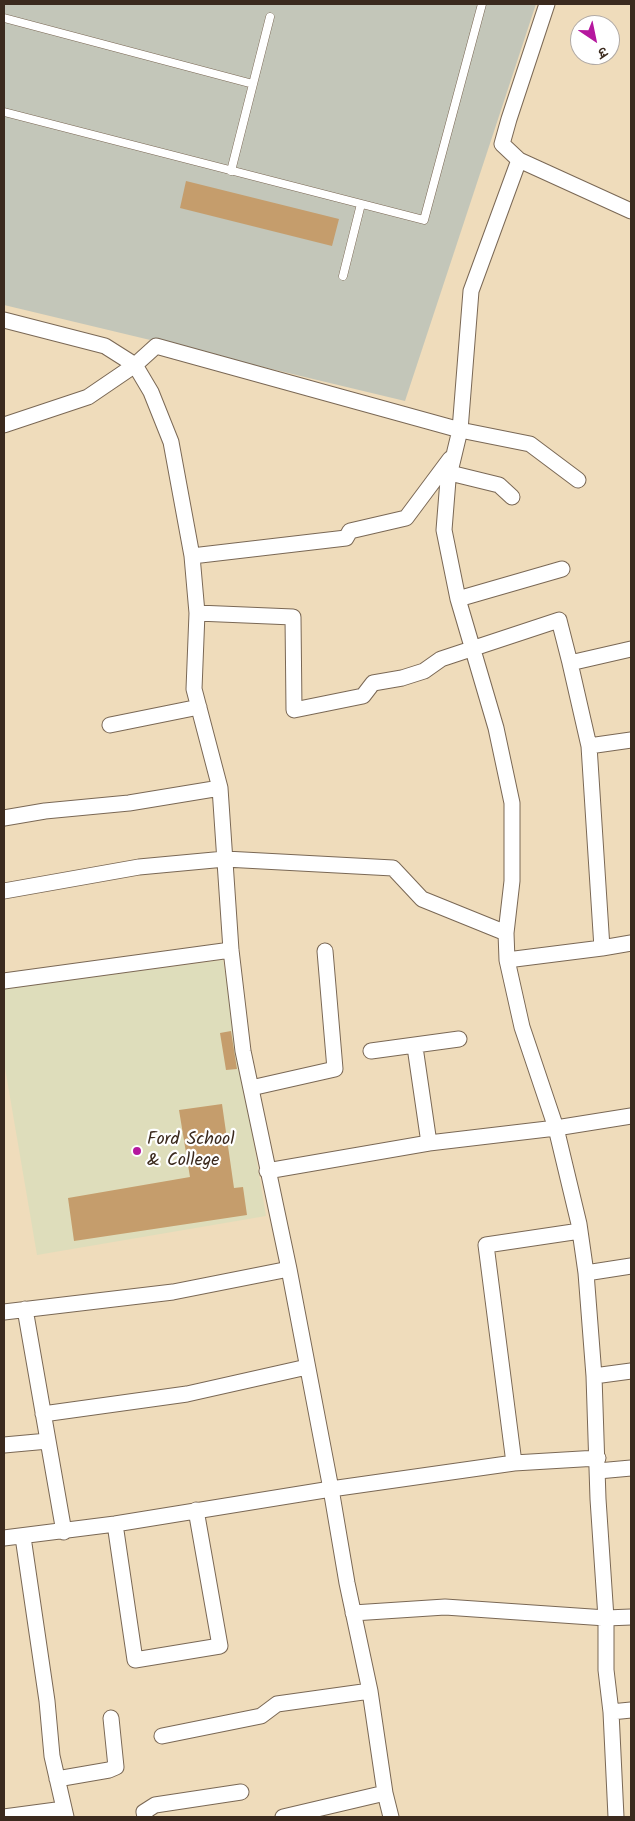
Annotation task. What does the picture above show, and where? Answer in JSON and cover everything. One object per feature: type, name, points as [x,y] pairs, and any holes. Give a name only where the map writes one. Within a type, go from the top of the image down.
[{"type":"street","points":[[547,4],[508,119],[502,144],[519,160],[631,210]]},
{"type":"street","points":[[519,160],[471,291],[460,430],[450,473],[444,530],[458,599],[474,648],[496,728],[512,803],[512,881],[506,933],[507,960],[522,1027],[556,1128],[580,1231],[586,1273],[594,1376],[598,1499],[606,1618],[606,1670],[611,1712],[616,1817]]},
{"type":"street","points":[[4,320],[105,346],[135,365],[151,392],[170,442],[192,556],[197,613],[194,689],[220,788],[231,950],[243,1051],[289,1269],[353,1613],[370,1691],[391,1817]]},
{"type":"street","points":[[4,425],[88,397],[135,365],[156,346],[460,430],[530,444],[578,480]]},
{"type":"street","points":[[192,556],[346,538],[350,531],[406,518],[455,453]]},
{"type":"street","points":[[450,473],[499,486],[512,497]]},
{"type":"street","points":[[458,599],[562,569]]},
{"type":"street","points":[[197,613],[293,617],[294,710],[363,696],[373,683],[402,678],[424,670],[441,659],[559,620],[589,746],[602,948]]},
{"type":"street","points":[[570,663],[631,649]]},
{"type":"street","points":[[110,725],[199,707]]},
{"type":"street","points":[[589,746],[631,740]]},
{"type":"street","points":[[4,818],[45,811],[130,803],[220,788]]},
{"type":"street","points":[[4,891],[139,867],[225,859],[393,868],[422,900],[506,933]]},
{"type":"street","points":[[507,960],[631,943]]},
{"type":"street","points":[[4,981],[231,950]]},
{"type":"street","points":[[251,1088],[335,1069],[325,951]]},
{"type":"street","points":[[371,1051],[459,1039]]},
{"type":"street","points":[[415,1046],[429,1144]]},
{"type":"street","points":[[267,1171],[429,1144],[556,1128],[631,1116]]},
{"type":"street","points":[[514,1463],[486,1245],[580,1231]]},
{"type":"street","points":[[586,1273],[631,1266]]},
{"type":"street","points":[[4,1312],[173,1292],[289,1269]]},
{"type":"street","points":[[25,1309],[64,1532]]},
{"type":"street","points":[[43,1414],[187,1394],[307,1368]]},
{"type":"street","points":[[594,1376],[631,1371]]},
{"type":"street","points":[[4,1446],[48,1441]]},
{"type":"street","points":[[4,1538],[64,1532],[330,1489],[514,1463],[598,1465],[631,1468]]},
{"type":"street","points":[[115,1524],[135,1660],[220,1646],[196,1510]]},
{"type":"street","points":[[4,1817],[65,1813],[52,1756],[47,1701],[23,1537]]},
{"type":"street","points":[[353,1613],[445,1607],[606,1618],[631,1617]]},
{"type":"street","points":[[162,1736],[261,1716],[277,1704],[370,1691]]},
{"type":"street","points":[[611,1712],[631,1710]]},
{"type":"street","points":[[57,1779],[109,1770],[116,1767],[111,1718]]},
{"type":"street","points":[[145,1817],[144,1812],[155,1805],[241,1792]]},
{"type":"street","points":[[282,1817],[386,1793]]},
{"type":"lane","points":[[4,112],[424,220],[482,4]]},
{"type":"lane","points":[[231,171],[270,17]]},
{"type":"lane","points":[[4,18],[253,84]]},
{"type":"lane","points":[[343,276],[361,204]]},
{"type":"shaded area","points":[[4,4],[536,4],[405,401],[4,305]]},
{"type":"shaded area","name":"Ford School & College","points":[[223,960],[266,1216],[37,1255],[4,1062],[4,989]]},
{"type":"building","points":[[186,181],[339,219],[332,246],[180,208]]},
{"type":"building","points":[[231,1031],[237,1069],[226,1070],[220,1033]]},
{"type":"building","points":[[222,1104],[234,1188],[243,1187],[247,1215],[74,1241],[68,1198],[190,1177],[179,1110]]},
{"type":"place","name":"Ford School & College","points":[[137,1151]]}]
